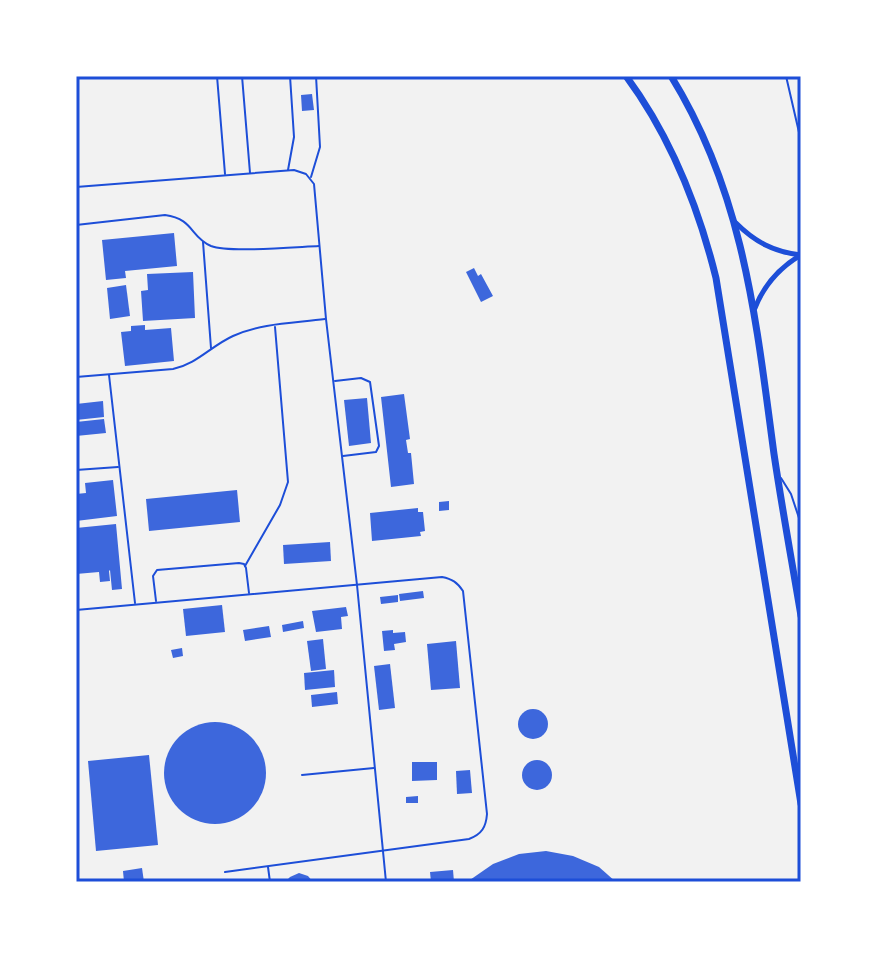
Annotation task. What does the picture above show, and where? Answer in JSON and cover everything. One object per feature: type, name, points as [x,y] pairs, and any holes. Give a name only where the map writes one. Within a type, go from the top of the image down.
[{"type":"main road","points":[[626,76],[678,164],[694,201],[716,278],[801,804]]},
{"type":"main road","points":[[671,76],[697,122],[736,223],[754,309],[801,616]]},
{"type":"street","points":[[736,223],[746,234],[772,249],[801,255]]},
{"type":"street","points":[[754,309],[777,272],[801,255]]},
{"type":"lane","points":[[217,76],[225,176]]},
{"type":"lane","points":[[242,76],[250,174]]},
{"type":"lane","points":[[288,170],[294,137],[290,76]]},
{"type":"lane","points":[[310,178],[320,147],[316,76]]},
{"type":"lane","points":[[786,76],[801,141]]},
{"type":"lane","points":[[76,187],[288,170],[300,171],[310,178],[315,190],[386,882]]},
{"type":"lane","points":[[76,225],[165,215],[192,227],[203,241],[220,248],[320,246]]},
{"type":"lane","points":[[203,241],[211,349]]},
{"type":"lane","points":[[76,377],[184,367],[243,332],[326,319]]},
{"type":"lane","points":[[249,595],[245,566],[280,505],[288,482],[275,325]]},
{"type":"lane","points":[[109,374],[135,605]]},
{"type":"lane","points":[[334,381],[365,378],[370,382],[379,446],[376,452],[342,456]]},
{"type":"lane","points":[[76,470],[119,466]]},
{"type":"lane","points":[[777,473],[791,494],[801,524]]},
{"type":"lane","points":[[156,603],[153,576],[157,570],[239,563],[245,566]]},
{"type":"lane","points":[[76,610],[442,577],[458,584],[463,591],[487,814],[483,830],[469,839],[225,872]]},
{"type":"lane","points":[[302,775],[375,768]]},
{"type":"lane","points":[[268,866],[270,882]]},
{"type":"building","points":[[312,94],[314,110],[302,111],[301,95]]},
{"type":"building","points":[[174,233],[177,266],[125,271],[126,278],[106,280],[102,240]]},
{"type":"building","points":[[474,268],[478,276],[481,274],[493,296],[481,302],[466,272]]},
{"type":"building","points":[[193,272],[195,318],[143,321],[141,291],[148,290],[147,274]]},
{"type":"building","points":[[126,285],[130,316],[110,319],[107,288]]},
{"type":"building","points":[[145,325],[145,330],[171,328],[174,361],[125,366],[121,332],[131,331],[131,326]]},
{"type":"building","points":[[404,394],[410,439],[406,440],[408,453],[411,453],[414,484],[391,487],[381,397]]},
{"type":"building","points":[[367,398],[371,443],[349,446],[344,400]]},
{"type":"building","points":[[103,401],[104,417],[76,420],[76,404]]},
{"type":"building","points":[[104,419],[106,433],[76,436],[76,422]]},
{"type":"building","points":[[113,480],[117,516],[76,521],[76,494],[86,493],[85,483]]},
{"type":"building","points":[[237,490],[240,522],[149,531],[146,499]]},
{"type":"building","points":[[449,501],[449,510],[439,511],[439,502]]},
{"type":"building","points":[[418,508],[418,512],[423,512],[425,531],[420,532],[421,536],[372,541],[370,513]]},
{"type":"building","points":[[116,524],[122,589],[112,590],[110,570],[110,581],[100,582],[99,572],[76,574],[76,528]]},
{"type":"building","points":[[330,542],[331,561],[284,564],[283,545]]},
{"type":"building","points":[[423,591],[424,598],[400,601],[399,594]]},
{"type":"building","points":[[398,595],[398,602],[381,604],[380,597]]},
{"type":"building","points":[[222,605],[225,632],[186,636],[183,609]]},
{"type":"building","points":[[346,607],[348,616],[341,617],[342,629],[316,632],[312,611]]},
{"type":"building","points":[[303,621],[304,628],[283,632],[282,625]]},
{"type":"building","points":[[269,626],[271,637],[245,641],[243,630]]},
{"type":"building","points":[[393,630],[393,633],[405,632],[406,642],[394,644],[395,650],[384,651],[382,631]]},
{"type":"building","points":[[323,639],[326,669],[311,671],[307,641]]},
{"type":"building","points":[[456,641],[460,688],[431,690],[427,644]]},
{"type":"building","points":[[182,648],[183,656],[173,658],[171,650]]},
{"type":"building","points":[[390,664],[395,708],[379,710],[374,666]]},
{"type":"building","points":[[334,670],[335,687],[305,690],[304,673]]},
{"type":"building","points":[[337,692],[338,704],[312,707],[311,695]]},
{"type":"building","points":[[533,709],[539,710],[547,718],[547,730],[539,738],[533,739],[527,738],[519,730],[518,724],[519,718],[527,710]]},
{"type":"building","points":[[205,722],[225,722],[244,730],[258,744],[266,763],[263,793],[244,816],[225,824],[205,824],[186,816],[172,802],[164,783],[164,763],[172,744],[186,730]]},
{"type":"building","points":[[149,755],[158,845],[96,851],[88,761]]},
{"type":"building","points":[[537,760],[543,761],[551,769],[551,781],[543,789],[537,790],[531,789],[523,781],[522,775],[523,769],[531,761]]},
{"type":"building","points":[[412,762],[437,762],[437,780],[412,781]]},
{"type":"building","points":[[470,770],[472,793],[457,794],[456,771]]},
{"type":"building","points":[[418,796],[418,803],[406,803],[406,797]]},
{"type":"building","points":[[546,851],[573,856],[599,867],[616,882],[467,882],[493,864],[519,854]]},
{"type":"building","points":[[142,868],[144,882],[124,882],[123,871]]},
{"type":"building","points":[[453,870],[454,882],[431,882],[430,872]]},
{"type":"building","points":[[299,873],[313,882],[285,882],[290,877]]}]
